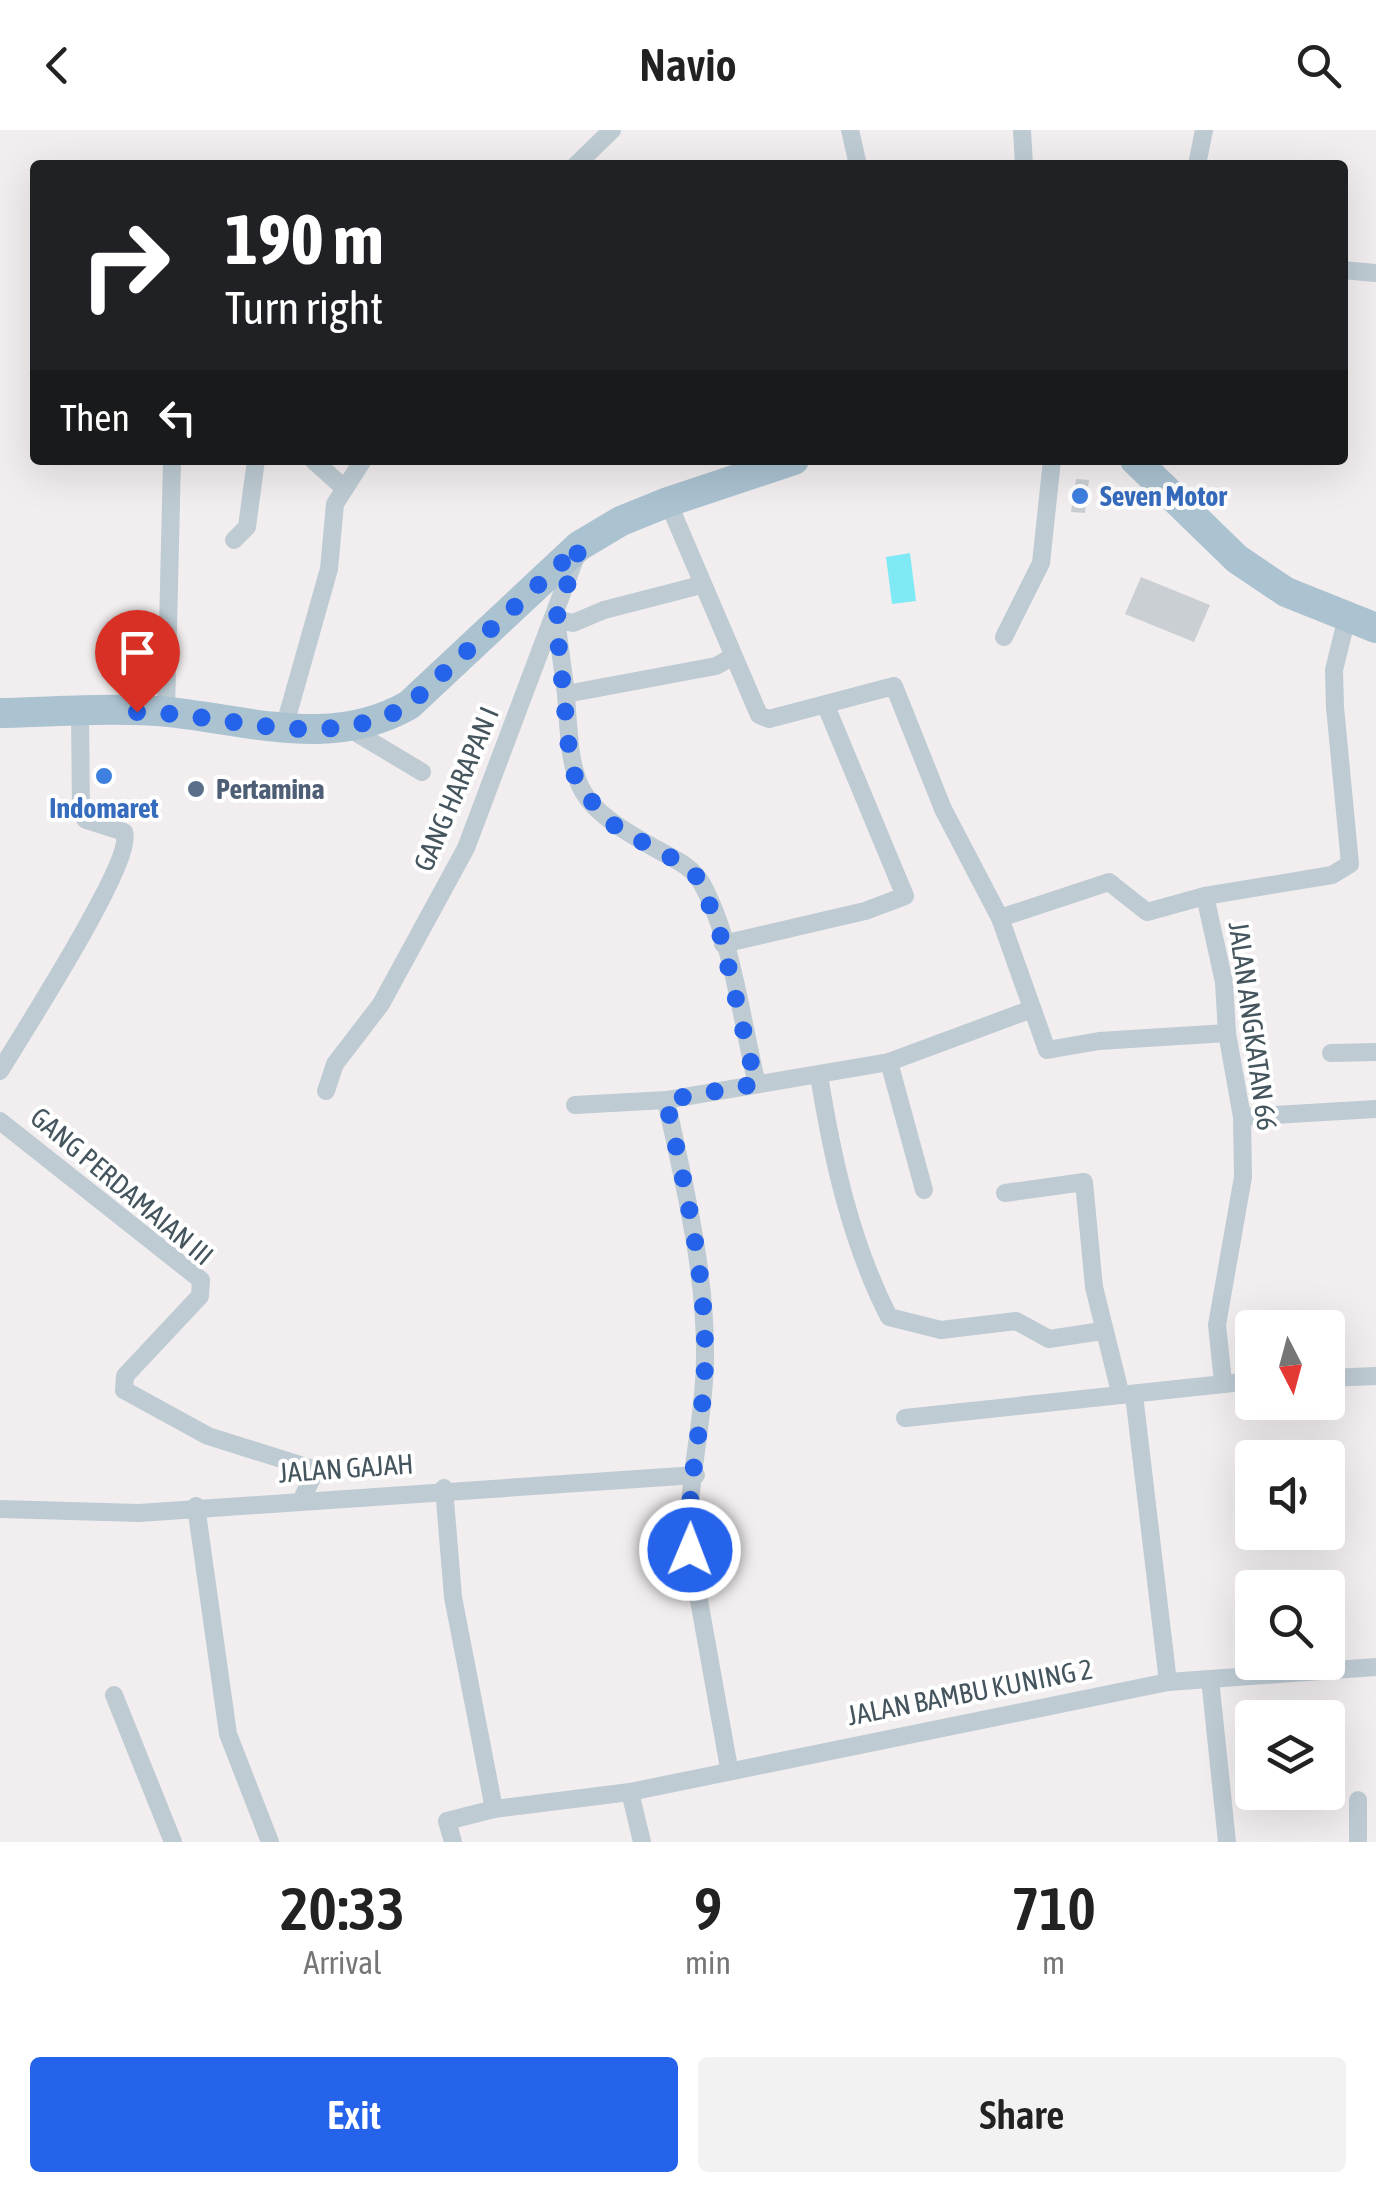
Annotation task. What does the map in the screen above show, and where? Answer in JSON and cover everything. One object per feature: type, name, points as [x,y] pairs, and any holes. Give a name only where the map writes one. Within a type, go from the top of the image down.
[{"type":"main road","points":[[0,713],[166,712],[284,728],[350,729],[380,722],[409,705],[580,546],[621,521],[779,465]]},
{"type":"main road","points":[[1145,465],[1237,560],[1286,592],[1376,628]]},
{"type":"street","points":[[581,160],[612,130]]},
{"type":"street","points":[[850,130],[857,160]]},
{"type":"street","points":[[1022,130],[1024,160]]},
{"type":"street","points":[[1198,160],[1204,130]]},
{"type":"street","points":[[1348,270],[1376,272]]},
{"type":"street","points":[[166,712],[172,465]]},
{"type":"street","points":[[234,540],[248,527],[255,465]]},
{"type":"street","points":[[319,465],[343,487]]},
{"type":"street","points":[[284,728],[322,598],[334,504],[359,465]]},
{"type":"street","points":[[1004,637],[1041,562],[1051,465]]},
{"type":"street","points":[[668,502],[700,585],[759,715],[770,719],[894,686],[943,809],[1000,918],[1048,1050],[1099,1041],[1170,1040],[1227,1033]]},
{"type":"street","name":"GANG HARAPAN I","points":[[326,1092],[335,1064],[382,1004],[466,848],[556,619],[580,546]]},
{"type":"street","points":[[700,585],[604,610],[573,624],[556,619],[570,759],[578,787],[617,828],[690,868],[702,884],[722,944],[756,1084]]},
{"type":"street","name":"JALAN ANGKATAN 66","points":[[1223,1382],[1217,1324],[1242,1176],[1242,1117],[1227,1033],[1224,982],[1204,896],[1332,876],[1350,864],[1334,707],[1334,670],[1347,617]]},
{"type":"street","points":[[566,694],[716,666],[732,658]]},
{"type":"street","points":[[722,944],[865,911],[905,896],[826,706]]},
{"type":"street","points":[[0,1070],[100,904],[126,848],[124,832],[86,820],[81,813],[80,711]]},
{"type":"street","points":[[350,729],[422,772]]},
{"type":"street","points":[[1000,918],[1109,882],[1146,912],[1204,896]]},
{"type":"street","points":[[575,1104],[666,1100],[890,1062],[1032,1009]]},
{"type":"street","points":[[1330,1052],[1376,1052]]},
{"type":"street","points":[[890,1062],[924,1190]]},
{"type":"street","points":[[819,1075],[831,1155],[873,1286],[889,1317],[941,1330],[1016,1321],[1049,1339],[1102,1331]]},
{"type":"street","points":[[666,1100],[702,1297],[704,1415],[688,1518],[690,1550],[730,1768]]},
{"type":"street","points":[[1242,1117],[1376,1109]]},
{"type":"street","name":"GANG PERDAMAIAN III","points":[[0,1121],[201,1280],[200,1296],[125,1376],[124,1390],[208,1436],[310,1468],[313,1476],[302,1499]]},
{"type":"street","points":[[1004,1193],[1084,1182],[1102,1331],[1128,1394],[1168,1682]]},
{"type":"street","points":[[1345,1377],[1376,1376]]},
{"type":"street","points":[[905,1418],[1235,1382]]},
{"type":"street","name":"JALAN GAJAH","points":[[0,1509],[139,1513],[444,1488],[696,1475]]},
{"type":"street","points":[[444,1488],[452,1597],[494,1810]]},
{"type":"street","points":[[196,1506],[228,1734],[270,1842]]},
{"type":"street","name":"JALAN BAMBU KUNING 2","points":[[452,1842],[446,1821],[494,1810],[630,1792],[730,1768],[1168,1682],[1376,1667]]},
{"type":"street","points":[[1210,1678],[1227,1842]]},
{"type":"street","points":[[114,1695],[174,1842]]},
{"type":"street","points":[[630,1792],[642,1842]]},
{"type":"street","points":[[1358,1800],[1358,1842]]},
{"type":"water","points":[[910,553],[916,601],[892,604],[886,557]]},
{"type":"building","name":"Seven Motor","points":[[1076,479],[1089,480],[1085,513],[1071,512]]},
{"type":"building","points":[[1141,577],[1210,605],[1194,642],[1125,614]]},
{"type":"place","name":"Seven Motor","points":[[1080,496]]},
{"type":"place","name":"Indomaret","points":[[104,776]]},
{"type":"place","name":"Pertamina","points":[[196,789]]},
{"type":"route","points":[[137,712],[166,712],[311,732],[380,722],[409,705],[580,546],[556,619],[570,759],[578,787],[593,808],[617,828],[690,868],[702,884],[722,940],[756,1084],[666,1100],[702,1297],[706,1355],[704,1415],[688,1518],[690,1550]]}]
